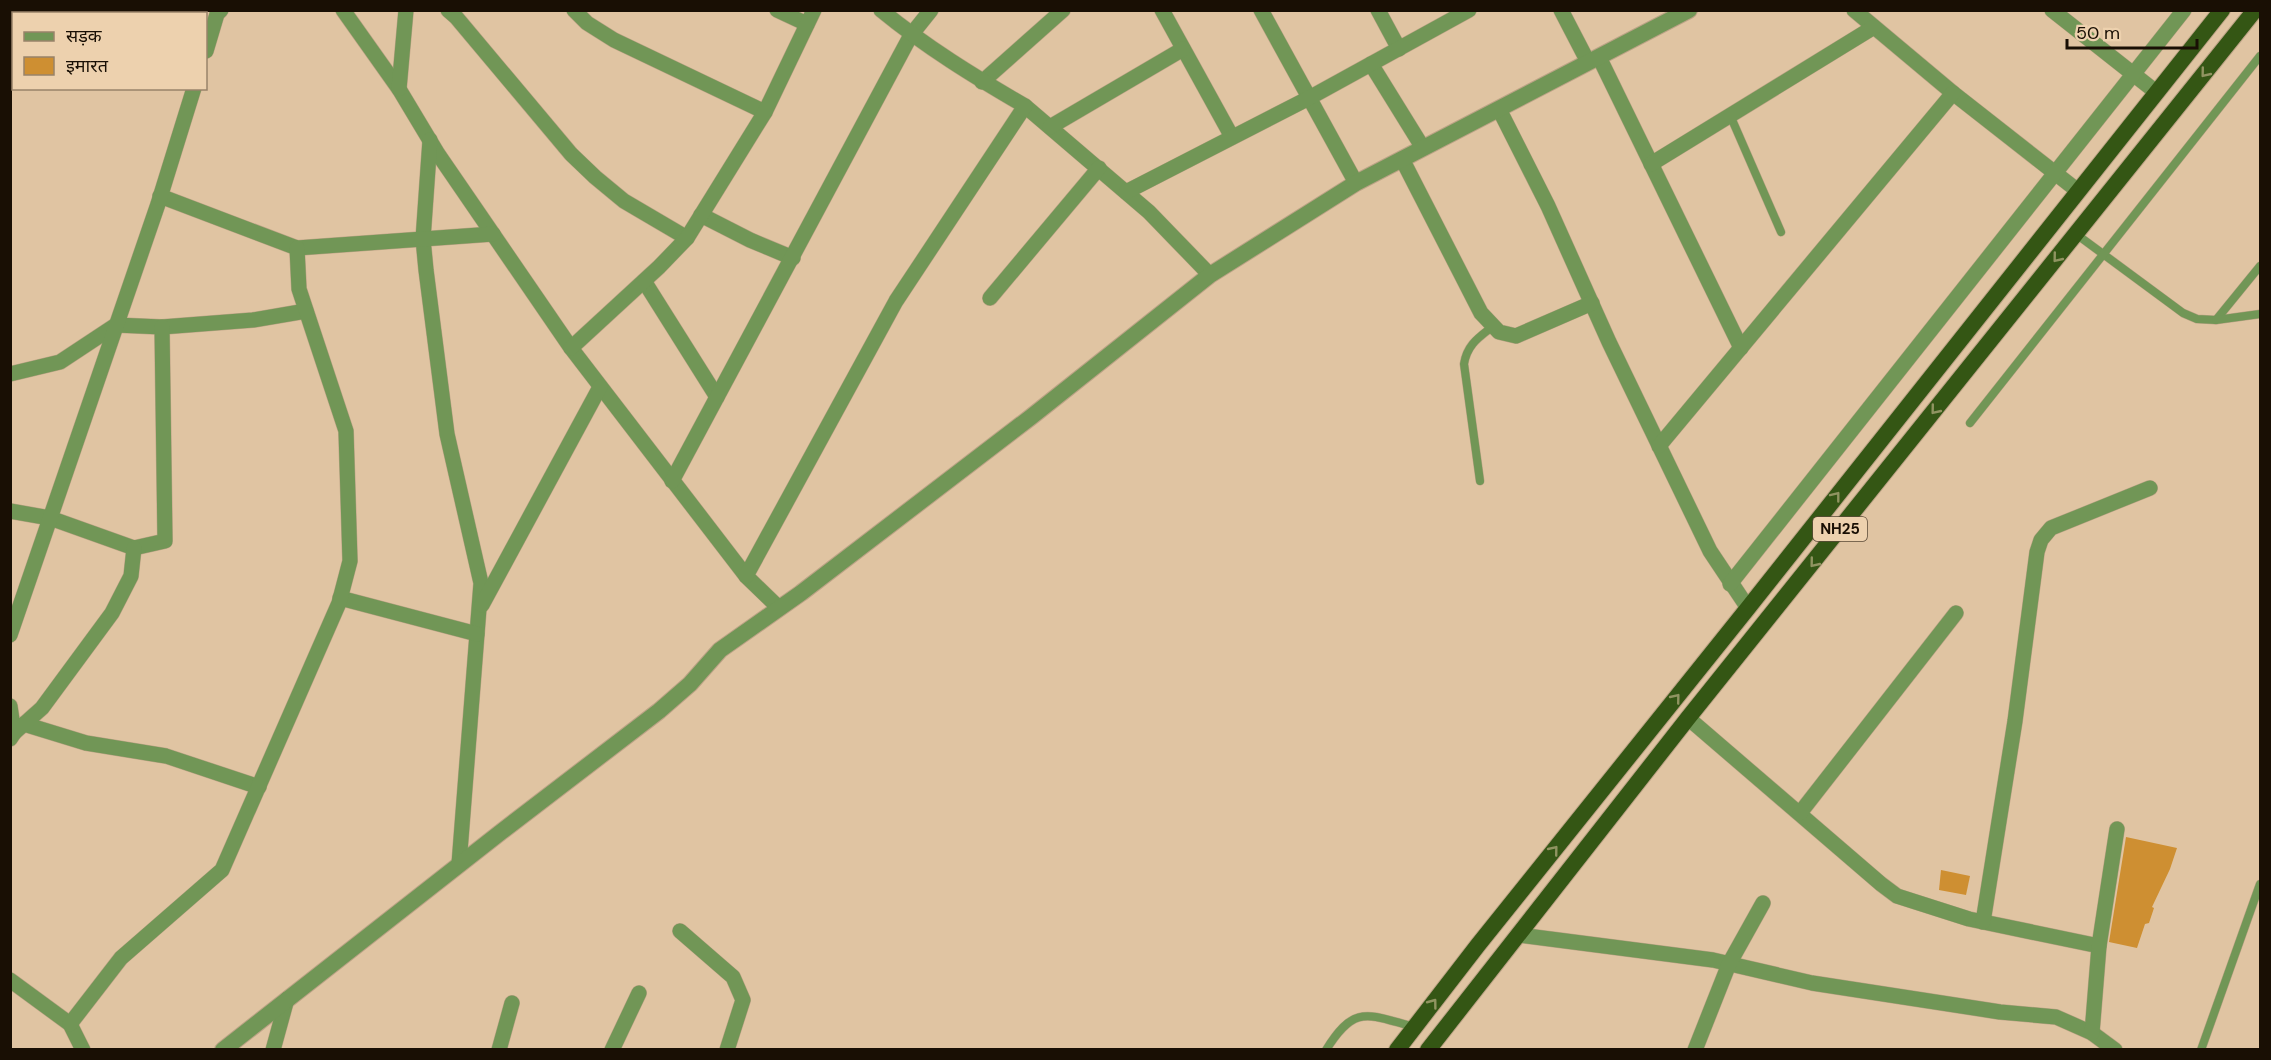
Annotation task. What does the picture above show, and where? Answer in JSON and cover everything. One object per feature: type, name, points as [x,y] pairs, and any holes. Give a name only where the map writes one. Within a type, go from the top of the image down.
[{"type":"highway","name":"NH25","points":[[1397,1050],[2222,10]]},
{"type":"highway","name":"NH25","points":[[1428,1050],[1688,718],[2076,234],[2255,15]]},
{"type":"street","points":[[343,10],[399,89],[430,140],[571,348],[746,576],[779,608]]},
{"type":"street","points":[[399,89],[406,10]]},
{"type":"street","points":[[448,10],[571,154],[594,177],[624,201],[687,238]]},
{"type":"street","points":[[574,10],[614,40],[765,112]]},
{"type":"street","points":[[571,348],[687,238],[765,112],[811,17],[777,10]]},
{"type":"street","points":[[881,10],[911,35],[982,82],[1025,105],[1149,212],[1210,275]]},
{"type":"street","points":[[672,481],[911,35],[931,10]]},
{"type":"street","points":[[982,82],[1063,10]]},
{"type":"street","points":[[1162,10],[1232,137]]},
{"type":"street","points":[[1261,10],[1356,183]]},
{"type":"street","points":[[1378,10],[1399,49]]},
{"type":"street","points":[[1126,192],[1309,98],[1468,10]]},
{"type":"street","points":[[1561,10],[1593,60],[1651,164],[1741,348]]},
{"type":"street","points":[[223,1050],[459,864],[659,711],[690,684],[720,650],[1031,417],[1210,275],[1356,183],[1689,10]]},
{"type":"street","points":[[1854,10],[1953,93],[2078,191]]},
{"type":"street","points":[[2052,10],[2156,92]]},
{"type":"street","points":[[1730,584],[2184,10]]},
{"type":"street","points":[[207,47],[217,12]]},
{"type":"street","points":[[1651,164],[1874,27]]},
{"type":"street","points":[[1050,127],[1183,49]]},
{"type":"street","points":[[1371,64],[1423,148]]},
{"type":"street","points":[[10,634],[160,196],[193,90]]},
{"type":"street","points":[[1659,446],[1953,93]]},
{"type":"street","points":[[746,576],[896,301],[1025,105]]},
{"type":"street","points":[[1499,109],[1548,206],[1710,551],[1748,608]]},
{"type":"street","points":[[430,140],[423,239],[447,434],[481,583],[459,864]]},
{"type":"street","points":[[1402,159],[1481,313],[1492,327],[1499,332],[1516,336],[1592,303]]},
{"type":"street","points":[[990,298],[1099,168]]},
{"type":"street","points":[[160,196],[297,248],[493,234]]},
{"type":"street","points":[[701,215],[750,240],[793,258]]},
{"type":"street","points":[[70,1023],[121,958],[222,870],[340,597],[350,561],[346,431],[299,290],[297,248]]},
{"type":"street","points":[[644,280],[717,397]]},
{"type":"street","points":[[10,374],[60,362],[116,325],[162,327],[253,320],[306,311]]},
{"type":"street","points":[[10,511],[50,518],[134,548],[165,541],[162,327]]},
{"type":"street","points":[[479,610],[600,387]]},
{"type":"street","points":[[1983,922],[2015,721],[2037,552],[2041,540],[2051,528],[2150,488]]},
{"type":"street","points":[[16,732],[42,708],[111,613],[131,576],[134,548]]},
{"type":"street","points":[[340,597],[477,634]]},
{"type":"street","points":[[1800,813],[1956,613]]},
{"type":"street","points":[[10,706],[16,732]]},
{"type":"street","points":[[1688,718],[1897,896],[1958,916],[2099,946]]},
{"type":"street","points":[[16,732],[166,756],[259,787]]},
{"type":"street","points":[[2092,1033],[2099,946],[2117,829]]},
{"type":"street","points":[[1695,1050],[1729,964],[1763,903]]},
{"type":"street","points":[[680,931],[733,977],[743,1000],[727,1050]]},
{"type":"street","points":[[1519,935],[1729,964],[1812,983],[2000,1012],[2056,1017],[2092,1033],[2110,1048]]},
{"type":"street","points":[[10,980],[70,1023],[83,1050]]},
{"type":"street","points":[[612,1050],[639,993]]},
{"type":"street","points":[[273,1050],[288,999]]},
{"type":"street","points":[[499,1050],[512,1003]]},
{"type":"lane","points":[[1970,423],[2260,56]]},
{"type":"lane","points":[[1730,115],[1781,232]]},
{"type":"lane","points":[[2076,234],[2184,313],[2197,319],[2216,320],[2260,314]]},
{"type":"lane","points":[[2216,320],[2260,266]]},
{"type":"lane","points":[[1480,481],[1464,364],[1466,353],[1472,343],[1492,327]]},
{"type":"lane","points":[[2201,1050],[2260,884]]},
{"type":"lane","points":[[1326,1050],[1335,1035],[1355,1017],[1368,1015],[1415,1027]]},
{"type":"building","points":[[2126,837],[2177,848],[2152,907],[2154,908],[2149,923],[2145,924],[2137,948],[2109,942]]},
{"type":"building","points":[[1941,870],[1970,876],[1966,895],[1939,890]]}]
